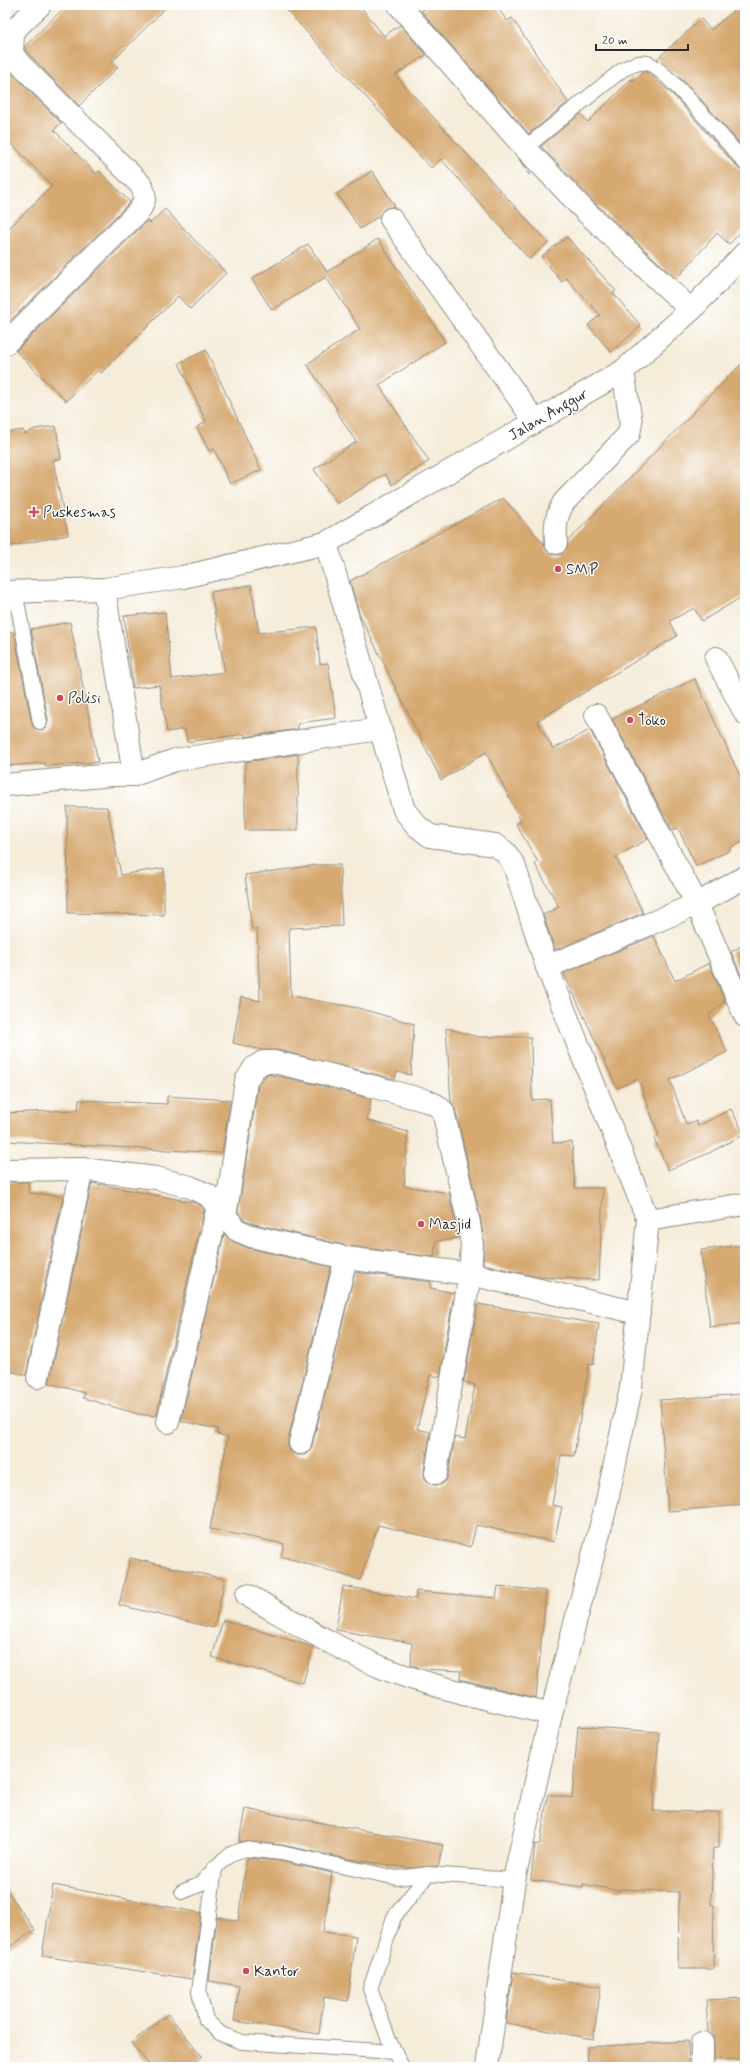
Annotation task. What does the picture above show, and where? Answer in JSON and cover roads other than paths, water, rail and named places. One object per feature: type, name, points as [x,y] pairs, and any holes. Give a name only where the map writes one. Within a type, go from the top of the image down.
[{"type":"street","points":[[5,344],[139,211],[144,201],[145,192],[140,184],[22,66],[12,54],[14,33],[19,25],[40,5]]},
{"type":"street","points":[[399,5],[525,148],[585,212],[691,310]]},
{"type":"street","points":[[391,219],[535,421]]},
{"type":"street","name":"Jalan Anggur","points":[[10,591],[104,590],[183,577],[326,543],[622,371],[691,310],[745,253]]},
{"type":"street","points":[[556,543],[554,523],[564,502],[629,434],[631,422],[622,371]]},
{"type":"street","points":[[326,543],[379,729],[404,810],[417,826],[430,836],[495,845],[504,852],[514,865],[547,967],[648,1220],[631,1388],[605,1510],[550,1714],[514,1880],[487,2067]]},
{"type":"street","points":[[104,590],[134,775]]},
{"type":"street","points":[[716,658],[745,713]]},
{"type":"street","points":[[596,715],[697,904],[745,1016]]},
{"type":"street","points":[[5,785],[112,775],[134,775],[175,760],[379,729]]},
{"type":"street","points":[[547,967],[697,904],[745,876]]},
{"type":"street","points":[[168,1422],[221,1212],[246,1081],[254,1068],[263,1062],[274,1062],[427,1101],[436,1105],[442,1111],[469,1223],[472,1245],[470,1274],[436,1472]]},
{"type":"street","points":[[5,1170],[82,1169],[156,1178],[190,1187],[208,1196],[237,1230],[251,1236],[346,1258],[470,1274],[639,1313]]},
{"type":"street","points":[[38,1377],[82,1169]]},
{"type":"street","points":[[648,1220],[745,1204]]},
{"type":"street","points":[[300,1443],[346,1258]]},
{"type":"street","points":[[247,1595],[324,1638],[384,1668],[444,1687],[550,1714]]},
{"type":"street","points":[[702,2043],[702,2067]]},
{"type":"lane","points":[[525,148],[622,70],[637,63],[649,63],[667,77],[745,163]]},
{"type":"lane","points":[[10,591],[40,722]]},
{"type":"lane","points":[[182,1892],[199,1884],[215,1867],[233,1852],[246,1849],[281,1853],[397,1878],[428,1874],[514,1880]]},
{"type":"lane","points":[[215,1867],[199,1992],[206,2020],[222,2034],[242,2042],[395,2052]]},
{"type":"lane","points":[[402,2067],[370,1989],[394,1917],[428,1874]]},
{"type":"place","name":"Puskesmas","points":[[34,512]]},
{"type":"place","name":"SMP","points":[[558,569]]},
{"type":"place","name":"Polisi","points":[[60,698]]},
{"type":"place","name":"Toko","points":[[630,720]]},
{"type":"place","name":"Masjid","points":[[421,1224]]},
{"type":"place","name":"Kantor","points":[[246,1971]]}]
